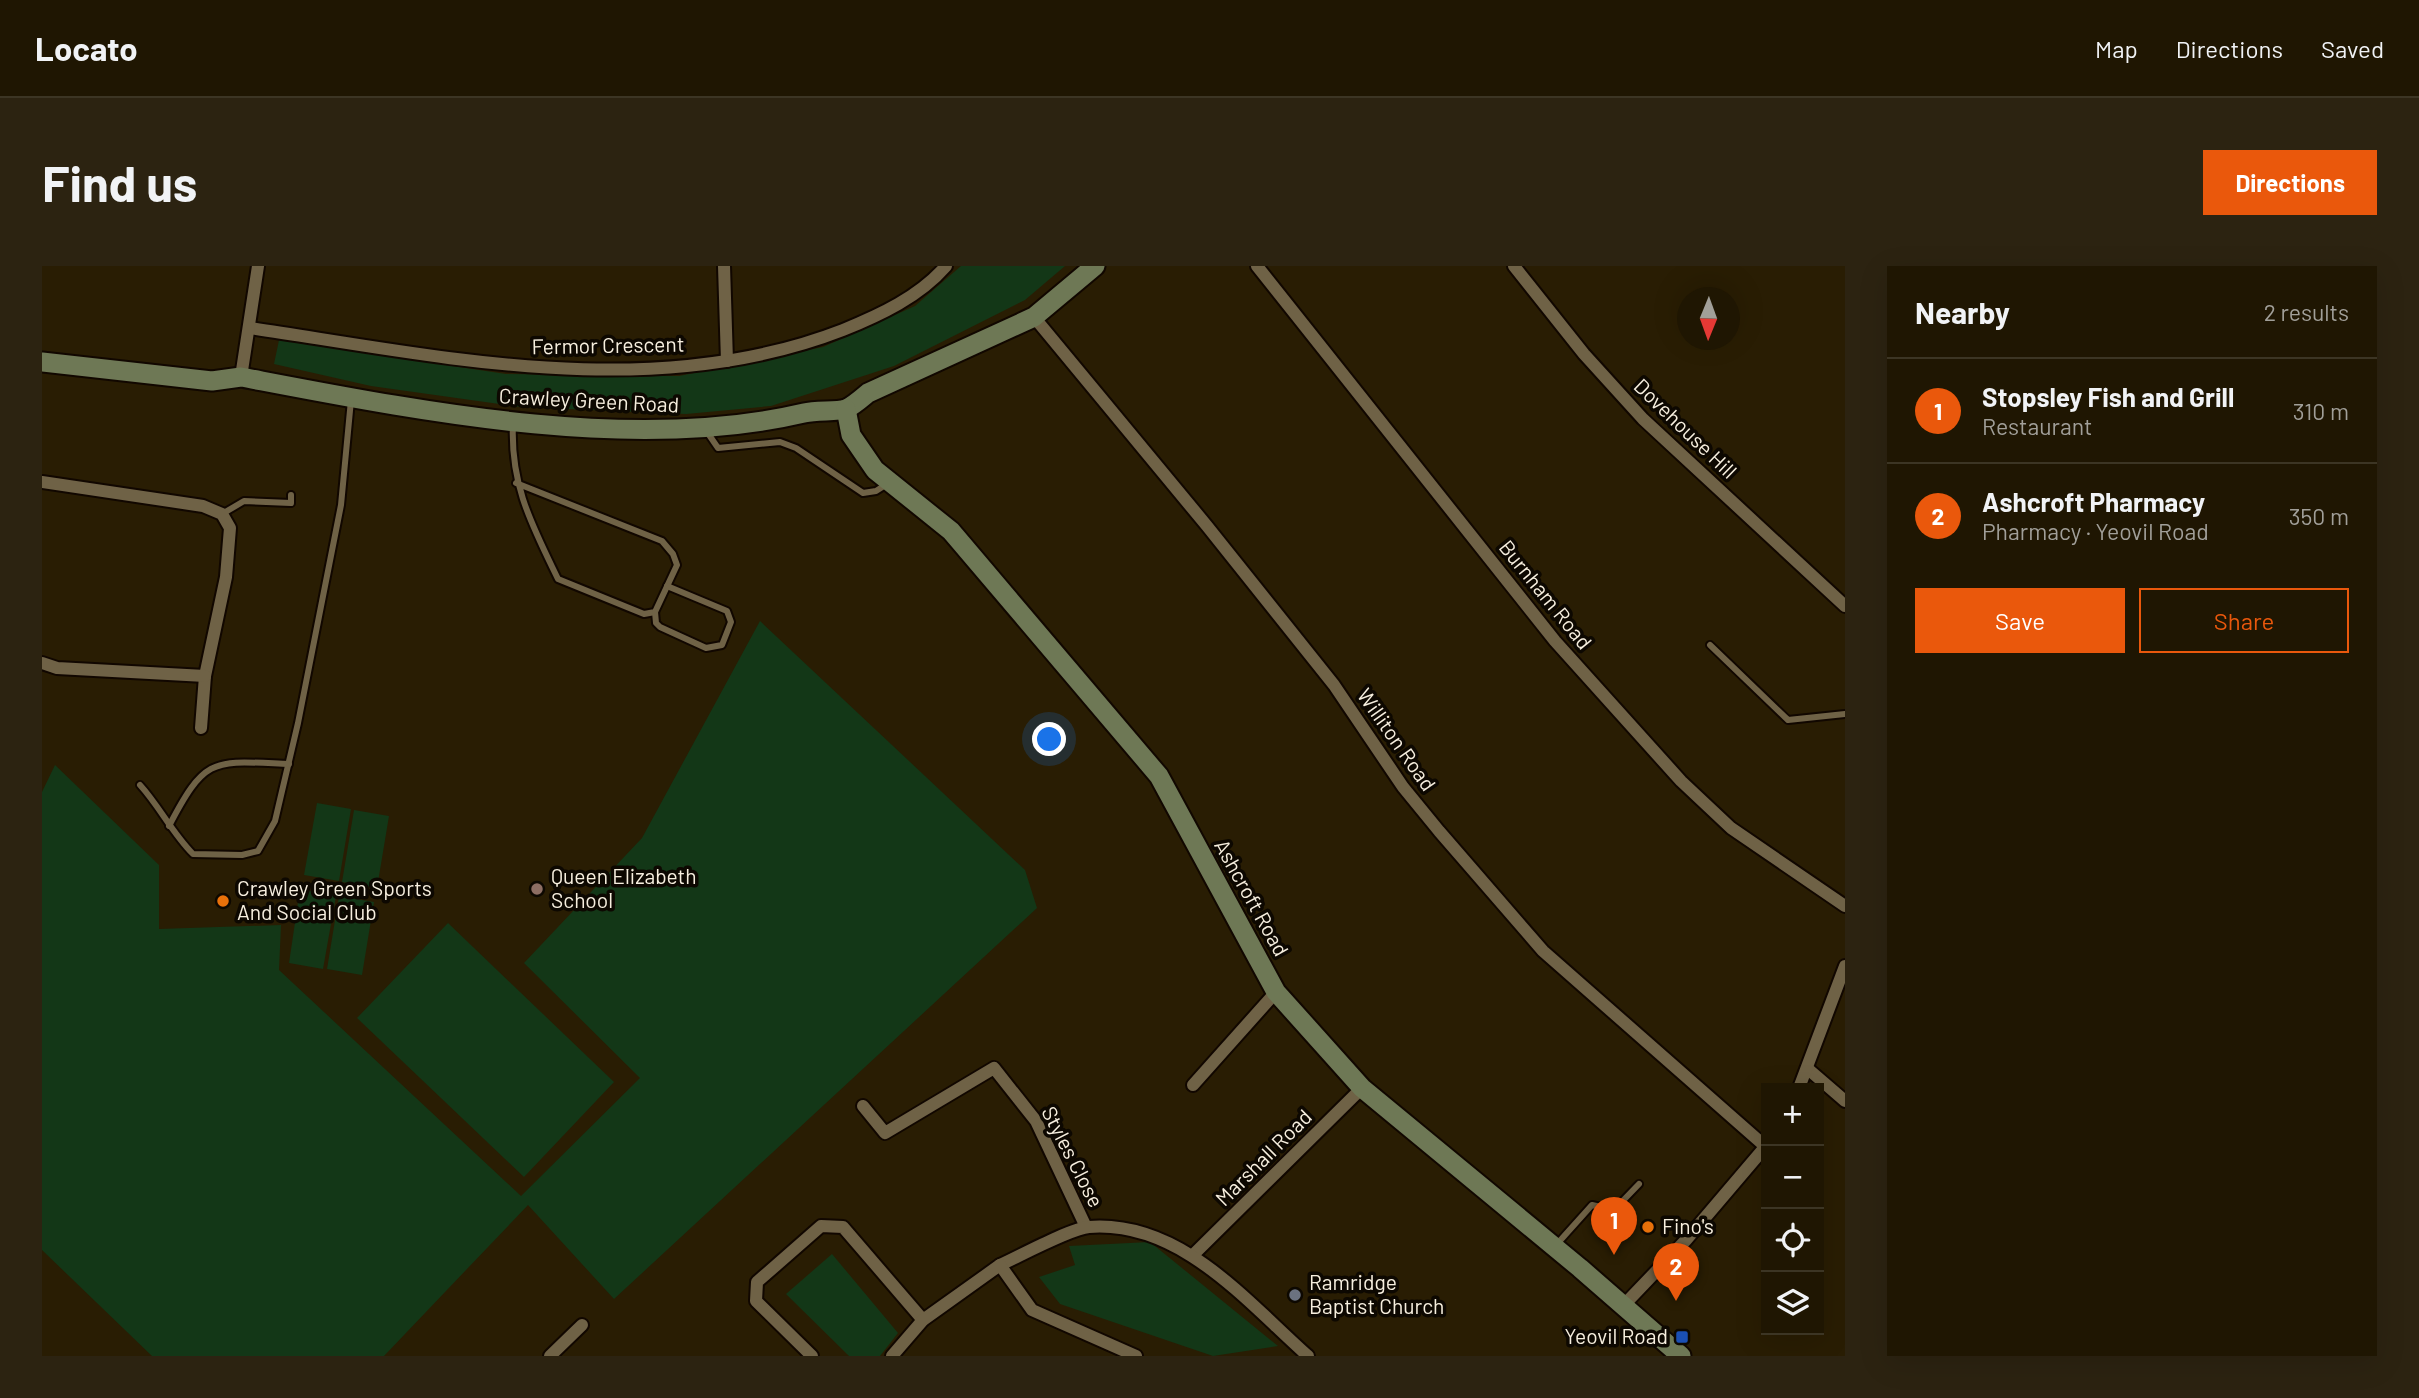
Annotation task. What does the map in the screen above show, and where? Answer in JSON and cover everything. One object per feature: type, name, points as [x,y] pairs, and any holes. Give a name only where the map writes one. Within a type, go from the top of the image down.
[{"type":"street","points":[[241,377],[258,266]]},
{"type":"street","points":[[724,266],[727,361]]},
{"type":"street","name":"Fermor Crescent","points":[[250,328],[505,367],[625,370],[727,361],[814,340],[885,313],[946,266]]},
{"type":"street","name":"Crawley Green Road","points":[[42,362],[212,381],[241,377],[427,411],[513,421],[602,427],[705,428],[775,420],[823,409],[846,409],[868,393],[1034,317],[1095,266]]},
{"type":"street","name":"Burnham Road","points":[[1257,266],[1555,641],[1681,781],[1731,828],[1845,906]]},
{"type":"street","name":"Dovehouse Hill","points":[[1514,266],[1584,354],[1643,419],[1845,606]]},
{"type":"street","name":"Williton Road","points":[[1034,317],[1325,674],[1432,822],[1543,951],[1765,1146]]},
{"type":"street","name":"Ashcroft Road","points":[[846,409],[851,435],[875,470],[951,531],[1159,776],[1276,992],[1362,1088],[1681,1356]]},
{"type":"street","points":[[42,482],[203,506],[222,514],[230,528],[226,577],[205,676],[201,728]]},
{"type":"street","points":[[42,663],[57,668],[205,676]]},
{"type":"street","points":[[1801,1083],[1845,966]]},
{"type":"street","points":[[1193,1084],[1276,992]]},
{"type":"street","name":"Styles Close","points":[[863,1106],[885,1133],[994,1068],[1036,1121],[1086,1227]]},
{"type":"street","points":[[1808,1069],[1845,1101]]},
{"type":"street","name":"Marshall Road","points":[[1193,1255],[1362,1088]]},
{"type":"street","points":[[1623,1306],[1686,1240],[1761,1153]]},
{"type":"street","points":[[812,1356],[756,1301],[757,1282],[821,1226],[843,1227],[923,1320]]},
{"type":"street","points":[[892,1356],[923,1320],[1000,1265],[1086,1227],[1141,1230],[1193,1255],[1299,1353]]},
{"type":"street","points":[[1000,1265],[1032,1310],[1136,1356]]},
{"type":"street","points":[[550,1356],[582,1325]]},
{"type":"lane","points":[[140,785],[158,805],[175,836],[193,854],[242,855],[258,851],[275,821],[341,505],[351,398]]},
{"type":"lane","points":[[513,421],[512,448],[516,484],[558,579],[644,614],[655,612]]},
{"type":"lane","points":[[705,428],[718,448],[780,442],[796,448],[863,493],[876,491],[890,482]]},
{"type":"lane","points":[[516,484],[662,541],[673,554],[677,565],[667,586],[655,612],[656,623],[706,648],[722,646],[731,622],[727,611],[667,586]]},
{"type":"lane","points":[[222,514],[244,501],[291,503],[291,495]]},
{"type":"lane","points":[[1710,645],[1788,720],[1845,714]]},
{"type":"lane","points":[[169,826],[201,774],[229,761],[289,764]]},
{"type":"lane","points":[[1554,1248],[1592,1205],[1614,1210],[1639,1184]]},
{"type":"green space","points":[[961,266],[1065,266],[1025,300],[894,366],[771,406],[686,414],[520,407],[371,386],[274,364],[279,340],[506,374],[679,376],[823,347],[915,306]]},
{"type":"green space","points":[[760,621],[1025,870],[1037,908],[614,1299],[528,1205],[384,1356],[152,1356],[42,1250],[42,792],[55,765],[159,865],[159,929],[281,925],[279,970],[521,1196],[640,1078],[524,963],[642,838]]},
{"type":"green space","points":[[317,803],[351,809],[339,881],[304,875]]},
{"type":"green space","points":[[354,810],[389,816],[377,888],[342,882]]},
{"type":"green space","points":[[300,889],[336,896],[323,969],[289,963]]},
{"type":"green space","points":[[339,896],[374,902],[362,975],[327,969]]},
{"type":"green space","points":[[448,923],[614,1082],[524,1177],[357,1018]]},
{"type":"green space","points":[[1150,1242],[1278,1346],[1213,1356],[1060,1304],[1039,1277],[1075,1265],[1069,1246]]},
{"type":"green space","points":[[832,1254],[898,1333],[880,1356],[849,1356],[786,1294]]},
{"type":"place","name":"Queen Elizabeth School","points":[[537,889]]},
{"type":"place","name":"Crawley Green Sports And Social Club","points":[[223,901]]},
{"type":"place","name":"Fino's","points":[[1648,1227]]},
{"type":"place","name":"Stopsley Fish and Grill","points":[[1614,1255]]},
{"type":"place","name":"Ramridge Baptist Church","points":[[1295,1295]]},
{"type":"place","name":"Ashcroft Pharmacy","points":[[1676,1301]]},
{"type":"place","name":"Yeovil Road","points":[[1682,1337]]}]
